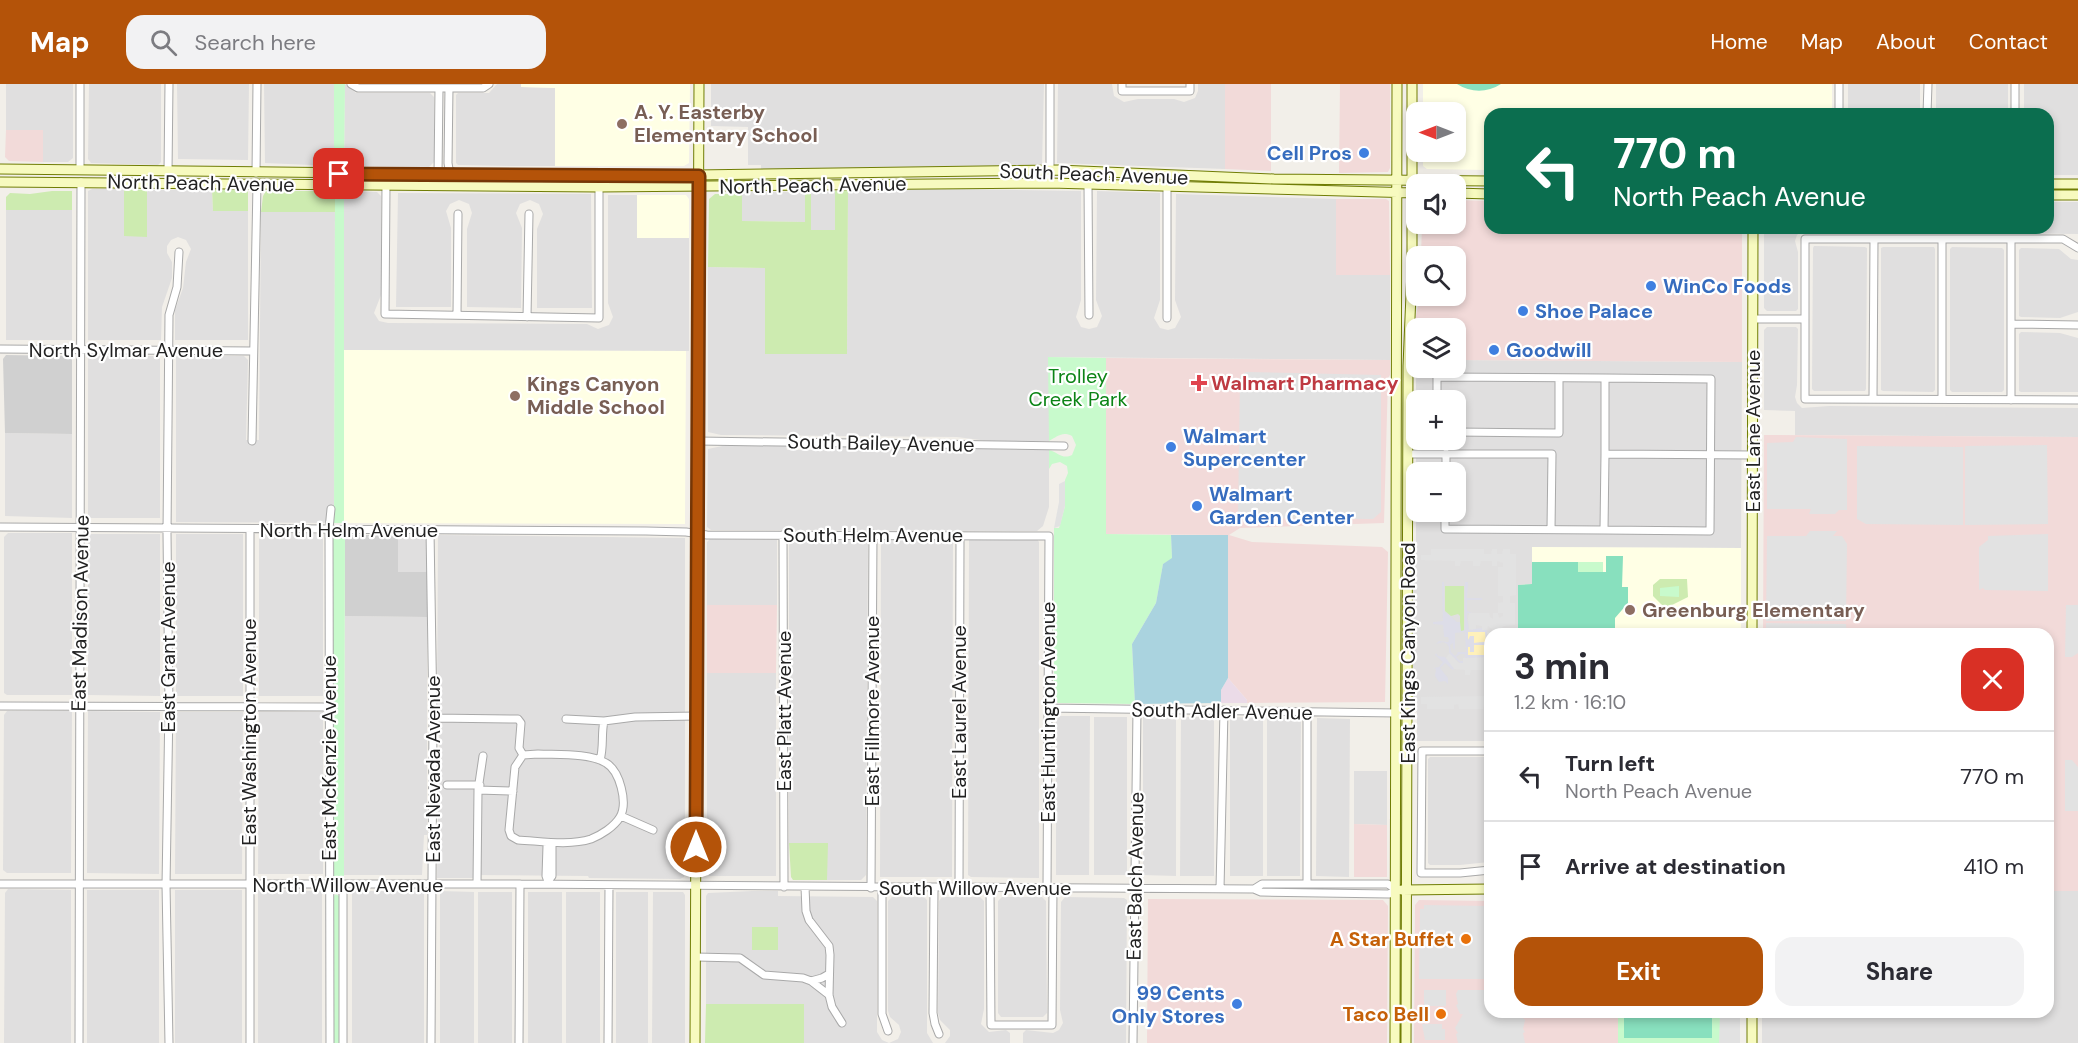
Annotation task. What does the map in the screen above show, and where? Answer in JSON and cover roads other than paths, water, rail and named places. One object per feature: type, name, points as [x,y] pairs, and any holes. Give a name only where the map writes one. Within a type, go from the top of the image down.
[{"type":"main road","points":[[695,1043],[699,84]]},
{"type":"main road","name":"East Kings Canyon Road","points":[[1395,1043],[1397,84]]},
{"type":"main road","name":"East Kings Canyon Road","points":[[1412,84],[1413,174]]},
{"type":"main road","name":"North Peach Avenue","points":[[0,169],[699,176]]},
{"type":"main road","name":"South Peach Avenue","points":[[699,176],[1051,170],[1235,178],[1406,180]]},
{"type":"main road","points":[[108,182],[121,178],[162,177],[168,172]]},
{"type":"main road","points":[[256,184],[263,179],[290,178],[302,173]]},
{"type":"main road","points":[[386,185],[392,180],[430,180],[438,175]]},
{"type":"main road","points":[[1088,184],[1096,179],[1123,179],[1148,175]]},
{"type":"main road","points":[[1167,187],[1173,182],[1209,182],[1235,178]]},
{"type":"main road","points":[[1224,189],[1235,184],[1268,184],[1274,179]]},
{"type":"main road","name":"South Peach Avenue","points":[[1466,181],[1484,181]]},
{"type":"main road","name":"North Peach Avenue","points":[[0,182],[599,187],[1050,183]]},
{"type":"main road","name":"South Peach Avenue","points":[[1050,183],[1406,193]]},
{"type":"main road","points":[[2054,184],[2078,184]]},
{"type":"main road","points":[[1466,194],[1484,194]]},
{"type":"main road","points":[[2054,195],[2078,195]]},
{"type":"main road","name":"East Kings Canyon Road","points":[[1412,390],[1414,234]]},
{"type":"main road","name":"East Lane Avenue","points":[[1752,628],[1753,234]]},
{"type":"main road","name":"East Kings Canyon Road","points":[[1406,1043],[1408,450]]},
{"type":"main road","name":"South Willow Avenue","points":[[1396,890],[1484,889]]},
{"type":"main road","points":[[1752,1018],[1752,1043]]},
{"type":"street","points":[[80,84],[80,169]]},
{"type":"street","points":[[168,172],[169,84]]},
{"type":"street","points":[[256,172],[257,84]]},
{"type":"street","points":[[1050,84],[1050,183]]},
{"type":"street","points":[[1839,84],[1839,108]]},
{"type":"street","points":[[1927,108],[1928,84]]},
{"type":"street","points":[[2015,84],[2015,108]]},
{"type":"street","points":[[352,85],[358,88],[483,88],[489,85]]},
{"type":"street","points":[[1122,87],[1190,87]]},
{"type":"street","points":[[438,175],[439,88]]},
{"type":"street","points":[[449,88],[448,164],[449,169],[457,175]]},
{"type":"street","name":"East Madison Avenue","points":[[79,1043],[81,182]]},
{"type":"street","points":[[252,441],[256,184]]},
{"type":"street","points":[[1088,184],[1089,315]]},
{"type":"street","points":[[386,185],[385,314],[599,318],[599,187]]},
{"type":"street","points":[[1167,187],[1167,318]]},
{"type":"street","points":[[457,315],[458,214]]},
{"type":"street","points":[[527,317],[529,214]]},
{"type":"street","points":[[2078,248],[2063,240],[1805,238],[1804,399],[2078,400]]},
{"type":"street","points":[[1873,398],[1874,238]]},
{"type":"street","points":[[1942,239],[1942,399]]},
{"type":"street","points":[[2011,239],[2011,399]]},
{"type":"street","name":"East Grant Avenue","points":[[169,1043],[166,885],[169,706],[169,315],[177,287],[179,252]]},
{"type":"street","points":[[1753,319],[1805,319]]},
{"type":"street","points":[[2011,324],[2078,325]]},
{"type":"street","name":"North Sylmar Avenue","points":[[0,349],[252,351]]},
{"type":"street","points":[[1437,390],[1437,377],[1712,380],[1710,531],[1445,529],[1445,522]]},
{"type":"street","points":[[1466,432],[1559,433],[1559,378]]},
{"type":"street","points":[[1604,530],[1605,378]]},
{"type":"street","name":"South Bailey Avenue","points":[[698,441],[1064,446]]},
{"type":"street","points":[[1446,453],[1446,462]]},
{"type":"street","points":[[1408,454],[1552,454],[1551,529]]},
{"type":"street","points":[[1605,454],[1752,455]]},
{"type":"street","name":"East McKenzie Avenue","points":[[330,1043],[329,530],[331,509]]},
{"type":"street","name":"North Helm Avenue","points":[[0,527],[646,531],[697,534]]},
{"type":"street","name":"East Washington Avenue","points":[[249,529],[250,1043]]},
{"type":"street","name":"East Nevada Avenue","points":[[430,530],[433,718],[432,1043]]},
{"type":"street","name":"South Helm Avenue","points":[[697,534],[1049,536]]},
{"type":"street","name":"East Fillmore Avenue","points":[[871,888],[873,534]]},
{"type":"street","name":"East Platt Avenue","points":[[783,535],[784,887]]},
{"type":"street","name":"East Laurel Avenue","points":[[959,888],[960,536]]},
{"type":"street","name":"East Huntington Avenue","points":[[990,888],[991,1025],[1016,1028],[1052,1025],[1048,708],[1049,536]]},
{"type":"street","points":[[0,706],[329,707]]},
{"type":"street","name":"South Adler Avenue","points":[[1048,708],[1397,713]]},
{"type":"street","name":"East Balch Avenue","points":[[1134,1043],[1137,709]]},
{"type":"street","points":[[1220,889],[1224,710]]},
{"type":"street","points":[[1307,713],[1307,884]]},
{"type":"street","points":[[566,719],[604,721],[635,717],[697,716]]},
{"type":"street","points":[[433,718],[518,719],[521,723],[519,748],[523,755]]},
{"type":"street","points":[[600,760],[604,721]]},
{"type":"street","points":[[1484,752],[1422,751],[1421,873],[1484,871]]},
{"type":"street","points":[[523,755],[570,755],[600,760],[608,764],[619,780],[624,799],[621,816],[611,828],[591,839],[574,842],[518,840],[511,836],[509,830],[515,768],[523,755]]},
{"type":"street","points":[[477,885],[479,788],[483,756]]},
{"type":"street","points":[[447,785],[513,791]]},
{"type":"street","points":[[621,816],[653,830]]},
{"type":"street","name":"North Willow Avenue","points":[[0,884],[477,885],[549,882],[696,886]]},
{"type":"street","points":[[519,1043],[520,884]]},
{"type":"street","name":"South Willow Avenue","points":[[696,886],[1254,889],[1261,892],[1389,894],[1396,890],[1388,884],[1262,885],[1254,889]]},
{"type":"street","name":"East McKenzie Avenue","points":[[343,885],[343,1043]]},
{"type":"street","points":[[608,1043],[609,885]]},
{"type":"street","points":[[805,887],[806,911],[809,920],[829,946],[829,995],[832,1006],[842,1023]]},
{"type":"street","points":[[882,888],[882,1014],[888,1031]]},
{"type":"street","points":[[934,888],[933,1013],[939,1034]]},
{"type":"street","points":[[696,957],[740,958],[764,975],[803,978],[811,981],[829,995]]},
{"type":"street","points":[[811,981],[829,974]]},
{"type":"water","points":[[1171,535],[1228,535],[1228,678],[1221,690],[1221,703],[1135,704],[1132,644],[1156,603],[1163,564],[1172,558]]},
{"type":"place","name":"A. Y. Easterby Elementary School","points":[[622,124]]},
{"type":"place","name":"Cell Pros","points":[[1364,153]]},
{"type":"place","name":"WinCo Foods","points":[[1651,286]]},
{"type":"place","name":"Shoe Palace","points":[[1523,311]]},
{"type":"place","name":"Goodwill","points":[[1494,350]]},
{"type":"place","name":"Walmart Pharmacy","points":[[1199,383]]},
{"type":"place","name":"Kings Canyon Middle School","points":[[515,396]]},
{"type":"place","name":"Walmart Supercenter","points":[[1171,447]]},
{"type":"place","name":"Walmart Garden Center","points":[[1197,506]]},
{"type":"place","name":"Greenburg Elementary","points":[[1630,610]]},
{"type":"place","name":"A Star Buffet","points":[[1466,939]]},
{"type":"place","name":"99 Cents Only Stores","points":[[1237,1004]]},
{"type":"place","name":"Taco Bell","points":[[1441,1014]]},
{"type":"park label","name":"Trolley Creek Park","points":[[1078,388]]}]
